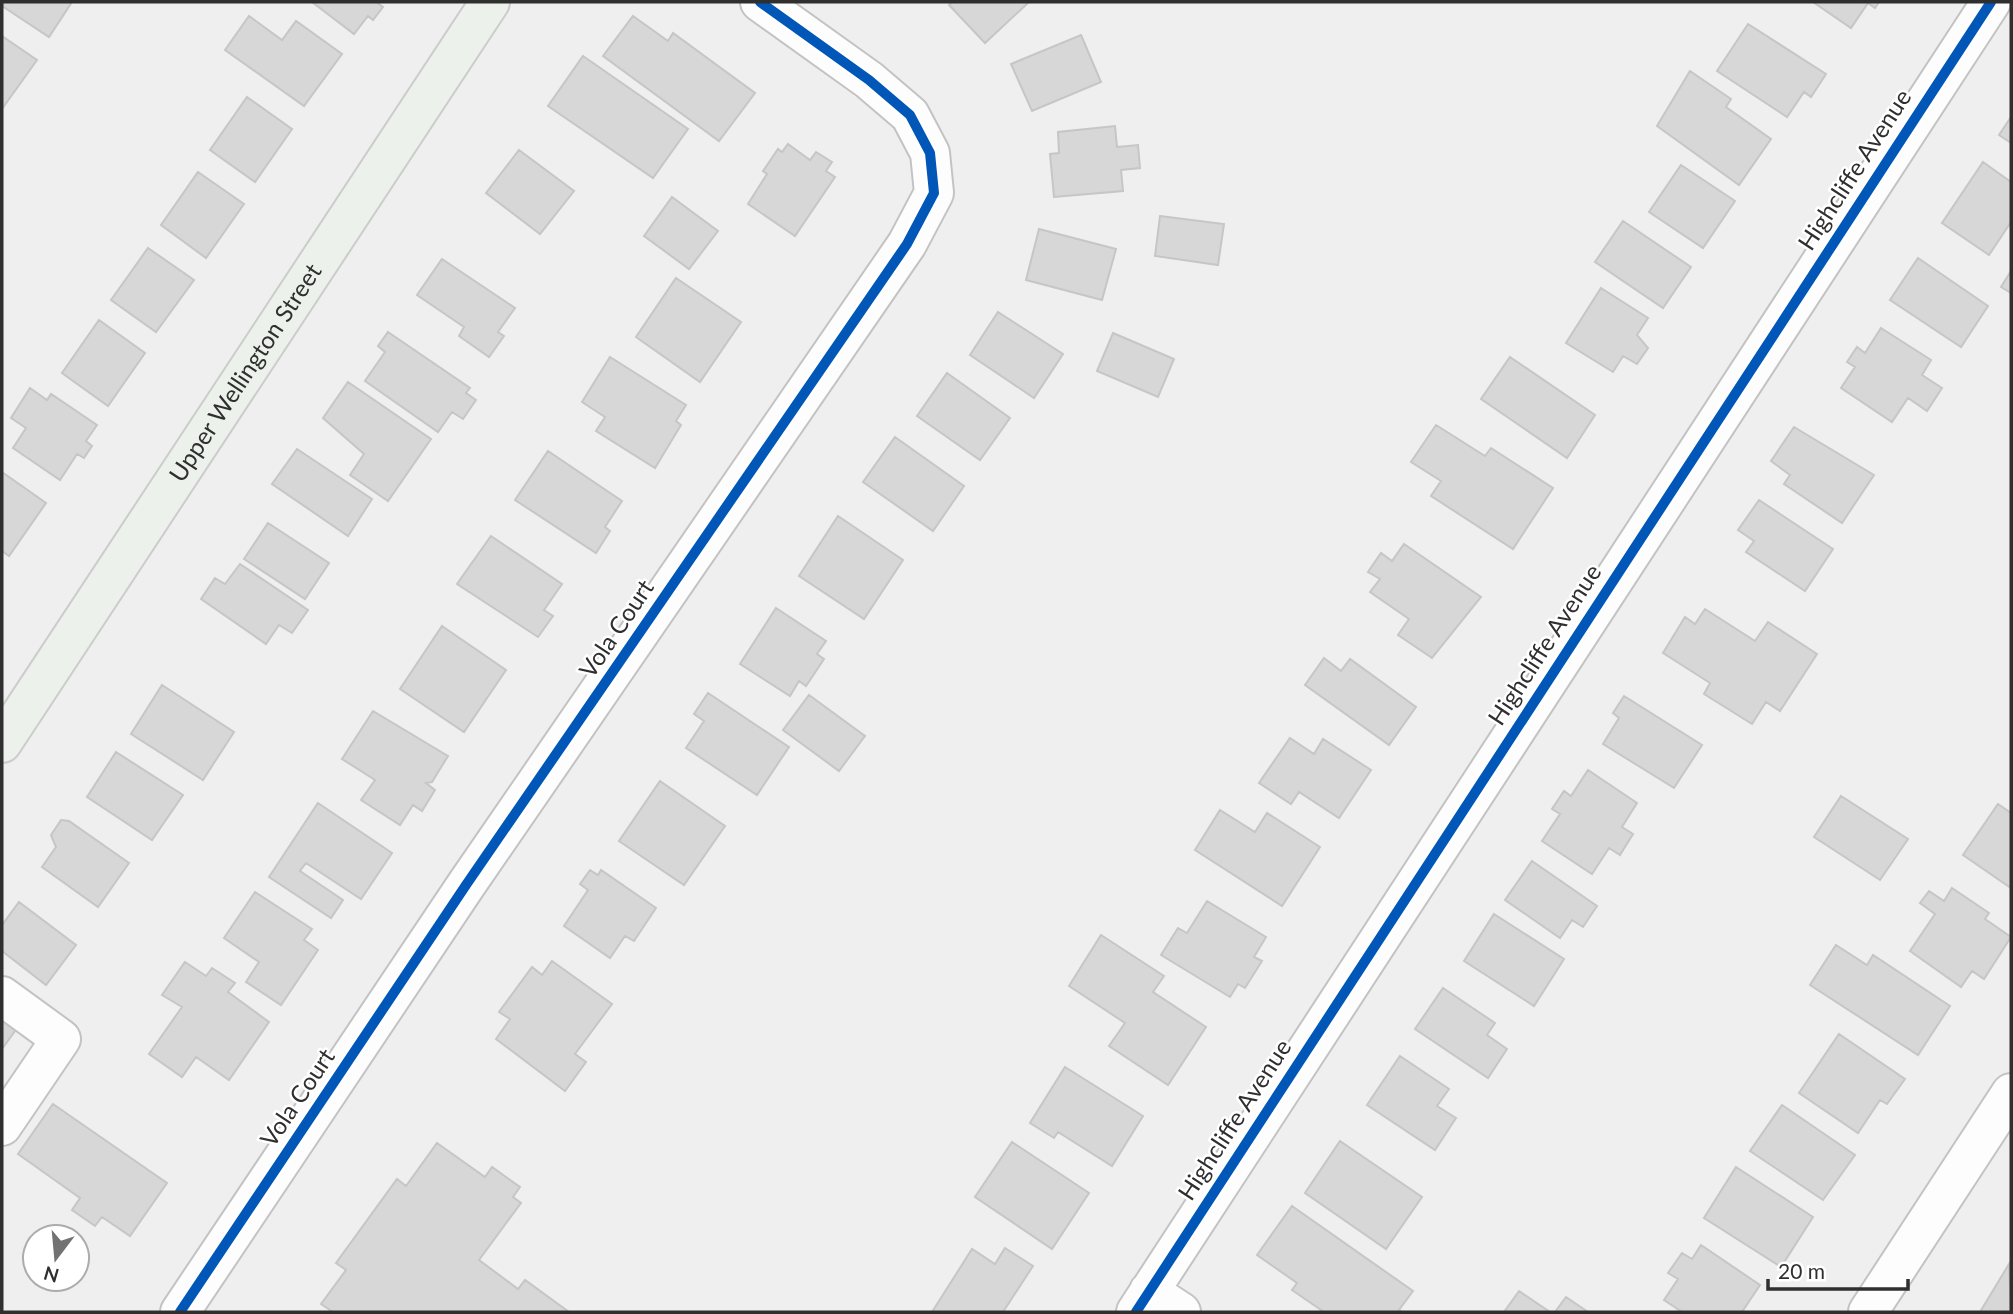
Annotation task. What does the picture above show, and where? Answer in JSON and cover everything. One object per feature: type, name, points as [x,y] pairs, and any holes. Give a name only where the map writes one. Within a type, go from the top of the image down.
[{"type":"main road","name":"Upper Wellington Street","points":[[2,743],[490,2]]},
{"type":"street","name":"Vola Court","points":[[180,1312],[466,885],[906,244],[934,193],[930,153],[909,115],[869,80],[760,2]]},
{"type":"street","name":"Highcliffe Avenue","points":[[1143,1302],[1991,2]]},
{"type":"street","points":[[2,996],[61,1040],[2,1126]]},
{"type":"street","points":[[1868,1312],[2011,1093]]},
{"type":"street","points":[[1143,1302],[1181,1312]]},
{"type":"building","points":[[4,2],[72,2],[49,37],[2,6]]},
{"type":"building","points":[[312,2],[376,2],[383,7],[373,20],[368,16],[354,34]]},
{"type":"building","points":[[952,2],[1029,2],[985,43],[949,5]]},
{"type":"building","points":[[1813,2],[1879,2],[1875,8],[1868,3],[1851,28]]},
{"type":"building","points":[[249,16],[282,40],[296,21],[342,54],[304,106],[225,50]]},
{"type":"building","points":[[633,16],[668,41],[673,33],[755,93],[719,141],[603,56]]},
{"type":"building","points":[[1748,24],[1826,74],[1811,97],[1804,92],[1787,117],[1717,71]]},
{"type":"building","points":[[1081,35],[1101,82],[1032,111],[1011,64]]},
{"type":"building","points":[[2,36],[37,60],[2,109]]},
{"type":"building","points":[[583,56],[688,129],[653,178],[548,106]]},
{"type":"building","points":[[1690,71],[1731,99],[1726,107],[1771,139],[1739,185],[1657,126]]},
{"type":"building","points":[[247,97],[292,129],[255,182],[210,150]]},
{"type":"building","points":[[2011,117],[2011,143],[1999,135]]},
{"type":"building","points":[[1115,126],[1117,147],[1138,145],[1140,168],[1121,170],[1123,191],[1054,197],[1050,154],[1059,153],[1058,132]]},
{"type":"building","points":[[788,144],[810,160],[816,152],[832,162],[826,171],[835,177],[795,236],[748,204],[767,174],[763,171],[778,149],[782,152]]},
{"type":"building","points":[[519,150],[574,191],[540,234],[486,193]]},
{"type":"building","points":[[1983,162],[2011,182],[2011,222],[1989,255],[1942,223]]},
{"type":"building","points":[[1681,165],[1735,201],[1703,248],[1649,212]]},
{"type":"building","points":[[198,172],[244,204],[206,258],[161,225]]},
{"type":"building","points":[[672,197],[718,231],[689,269],[644,236]]},
{"type":"building","points":[[1160,216],[1224,224],[1218,265],[1155,256]]},
{"type":"building","points":[[1623,221],[1691,267],[1663,308],[1595,262]]},
{"type":"building","points":[[1039,229],[1116,249],[1102,300],[1026,280]]},
{"type":"building","points":[[148,248],[194,280],[156,332],[111,300]]},
{"type":"building","points":[[1918,258],[1988,306],[1961,347],[1890,300]]},
{"type":"building","points":[[442,259],[515,308],[498,332],[504,336],[489,357],[459,336],[464,327],[417,295]]},
{"type":"building","points":[[2011,271],[2011,293],[2001,287]]},
{"type":"building","points":[[676,278],[741,322],[700,382],[636,337]]},
{"type":"building","points":[[1601,288],[1648,318],[1637,335],[1648,348],[1637,364],[1623,356],[1613,372],[1566,343]]},
{"type":"building","points":[[998,312],[1063,354],[1034,398],[970,355]]},
{"type":"building","points":[[99,320],[145,353],[108,406],[62,373]]},
{"type":"building","points":[[1881,328],[1931,360],[1922,375],[1942,388],[1927,411],[1908,398],[1892,422],[1841,388],[1855,367],[1847,362],[1857,347],[1865,353]]},
{"type":"building","points":[[388,332],[470,388],[466,393],[476,400],[463,419],[452,412],[438,432],[365,381],[385,352],[378,346]]},
{"type":"building","points":[[1113,333],[1174,359],[1158,397],[1097,371]]},
{"type":"building","points":[[610,357],[686,405],[676,421],[681,425],[655,468],[596,431],[605,417],[582,402]]},
{"type":"building","points":[[1510,357],[1595,415],[1567,458],[1481,399]]},
{"type":"building","points":[[947,373],[1010,418],[980,460],[917,416]]},
{"type":"building","points":[[348,382],[431,439],[388,501],[350,475],[364,454],[323,418]]},
{"type":"building","points":[[30,388],[47,400],[51,394],[97,425],[86,441],[92,446],[84,458],[77,454],[60,480],[13,448],[26,428],[11,418]]},
{"type":"building","points":[[1436,425],[1485,456],[1491,448],[1553,488],[1513,549],[1431,496],[1441,481],[1411,462]]},
{"type":"building","points":[[1794,427],[1874,475],[1842,523],[1784,484],[1790,475],[1771,461]]},
{"type":"building","points":[[895,437],[964,486],[933,531],[863,482]]},
{"type":"building","points":[[297,449],[372,499],[348,536],[272,484]]},
{"type":"building","points":[[548,451],[622,501],[605,527],[610,531],[596,553],[515,500]]},
{"type":"building","points":[[2,472],[46,503],[9,556],[2,551]]},
{"type":"building","points":[[1759,500],[1833,549],[1805,591],[1746,552],[1754,541],[1738,530]]},
{"type":"building","points":[[838,516],[903,560],[864,619],[799,576]]},
{"type":"building","points":[[268,523],[329,563],[305,599],[244,559]]},
{"type":"building","points":[[491,536],[562,584],[544,610],[553,616],[538,637],[457,584]]},
{"type":"building","points":[[1404,544],[1481,597],[1432,658],[1398,635],[1409,619],[1370,592],[1380,579],[1368,572],[1381,553],[1392,561]]},
{"type":"building","points":[[240,564],[308,610],[292,633],[279,625],[266,644],[201,599],[215,578],[225,584]]},
{"type":"building","points":[[776,608],[826,641],[817,654],[824,659],[806,686],[799,681],[790,696],[740,664]]},
{"type":"building","points":[[1705,609],[1755,641],[1768,622],[1817,654],[1780,711],[1766,702],[1752,724],[1704,694],[1710,683],[1663,653],[1685,617],[1695,624]]},
{"type":"building","points":[[442,626],[506,670],[464,732],[400,689]]},
{"type":"building","points":[[1324,658],[1341,671],[1350,659],[1416,707],[1389,745],[1305,685]]},
{"type":"building","points":[[162,685],[234,732],[203,780],[131,734]]},
{"type":"building","points":[[708,693],[789,747],[757,795],[686,748],[704,721],[694,714]]},
{"type":"building","points":[[809,695],[865,736],[839,771],[783,730]]},
{"type":"building","points":[[1624,696],[1702,745],[1674,788],[1603,744],[1619,718],[1613,713]]},
{"type":"building","points":[[373,711],[448,756],[432,782],[426,783],[435,790],[422,811],[413,805],[400,825],[361,800],[375,780],[342,759]]},
{"type":"building","points":[[1290,738],[1314,754],[1323,739],[1371,770],[1339,818],[1299,792],[1291,804],[1259,783]]},
{"type":"building","points":[[116,752],[183,795],[152,840],[87,797]]},
{"type":"building","points":[[1588,770],[1637,803],[1622,827],[1633,834],[1620,855],[1609,848],[1592,874],[1542,841],[1560,814],[1552,809],[1564,791],[1571,796]]},
{"type":"building","points":[[660,781],[725,826],[684,885],[619,841]]},
{"type":"building","points":[[1841,796],[1908,839],[1880,880],[1814,837]]},
{"type":"building","points":[[318,803],[392,853],[361,899],[306,863],[300,871],[343,900],[331,918],[269,877]]},
{"type":"building","points":[[1998,804],[2011,813],[2011,888],[1963,855]]},
{"type":"building","points":[[1220,810],[1255,832],[1267,813],[1320,847],[1282,906],[1195,850]]},
{"type":"building","points":[[61,820],[69,821],[129,863],[98,907],[42,867],[56,847],[51,835]]},
{"type":"building","points":[[1532,861],[1597,906],[1583,927],[1572,920],[1560,938],[1505,900]]},
{"type":"building","points":[[590,870],[598,875],[601,870],[656,908],[634,941],[625,936],[610,958],[564,926],[588,890],[580,884]]},
{"type":"building","points":[[1952,888],[1989,913],[1985,919],[2011,937],[1984,979],[1972,971],[1961,987],[1910,951],[1935,914],[1920,903],[1929,891],[1944,901]]},
{"type":"building","points":[[255,892],[312,929],[304,940],[318,950],[281,1005],[246,982],[259,962],[224,938]]},
{"type":"building","points":[[1207,901],[1266,937],[1254,957],[1262,961],[1245,988],[1238,984],[1230,997],[1161,955],[1178,928],[1187,933]]},
{"type":"building","points":[[19,902],[76,945],[46,985],[2,951],[2,925]]},
{"type":"building","points":[[1494,914],[1564,959],[1534,1006],[1464,961]]},
{"type":"building","points":[[1101,935],[1164,976],[1153,992],[1206,1027],[1168,1085],[1109,1046],[1125,1023],[1069,986]]},
{"type":"building","points":[[1836,945],[1867,965],[1873,955],[1950,1006],[1918,1055],[1810,985]]},
{"type":"building","points":[[552,961],[612,1004],[575,1054],[586,1062],[565,1091],[496,1039],[510,1019],[499,1012],[532,967],[542,975]]},
{"type":"building","points":[[185,962],[206,976],[212,968],[235,983],[228,992],[269,1022],[229,1080],[196,1057],[182,1077],[149,1054],[182,1007],[162,995]]},
{"type":"building","points":[[1443,988],[1495,1023],[1487,1035],[1507,1049],[1488,1078],[1415,1029]]},
{"type":"building","points":[[2,1015],[18,1027],[2,1049]]},
{"type":"building","points":[[1839,1034],[1905,1079],[1887,1104],[1880,1100],[1858,1133],[1799,1093]]},
{"type":"building","points":[[1400,1056],[1449,1089],[1437,1106],[1456,1118],[1435,1150],[1367,1105]]},
{"type":"building","points":[[1065,1067],[1143,1116],[1112,1166],[1058,1132],[1054,1138],[1030,1123]]},
{"type":"building","points":[[53,1104],[167,1183],[130,1236],[102,1217],[95,1226],[72,1210],[80,1198],[18,1154]]},
{"type":"building","points":[[1782,1105],[1855,1155],[1823,1200],[1750,1151]]},
{"type":"building","points":[[1340,1141],[1422,1197],[1386,1249],[1305,1193]]},
{"type":"building","points":[[1012,1142],[1089,1193],[1052,1249],[975,1197]]},
{"type":"building","points":[[437,1143],[485,1177],[492,1167],[520,1187],[513,1197],[521,1203],[479,1260],[518,1289],[525,1280],[569,1312],[333,1312],[321,1304],[346,1270],[336,1263],[397,1179],[406,1186]]},
{"type":"building","points":[[1736,1167],[1813,1217],[1781,1267],[1704,1218]]},
{"type":"building","points":[[1292,1206],[1413,1291],[1399,1310],[1402,1312],[1324,1312],[1292,1290],[1297,1283],[1257,1255]]},
{"type":"building","points":[[1701,1245],[1760,1285],[1742,1312],[1682,1312],[1664,1300],[1678,1279],[1668,1273],[1682,1253],[1692,1259]]},
{"type":"building","points":[[1005,1248],[1033,1266],[1003,1312],[932,1312],[972,1249],[995,1264]]},
{"type":"building","points":[[2009,1264],[2011,1312],[1980,1312]]},
{"type":"building","points":[[1519,1291],[1550,1312],[1504,1312]]},
{"type":"building","points":[[1566,1297],[1588,1312],[1555,1312]]},
{"type":"cycle path","points":[[180,1312],[466,885],[907,244],[934,193],[930,153],[910,115],[869,80],[760,2]]},
{"type":"cycle path","points":[[1136,1312],[1991,2]]}]
